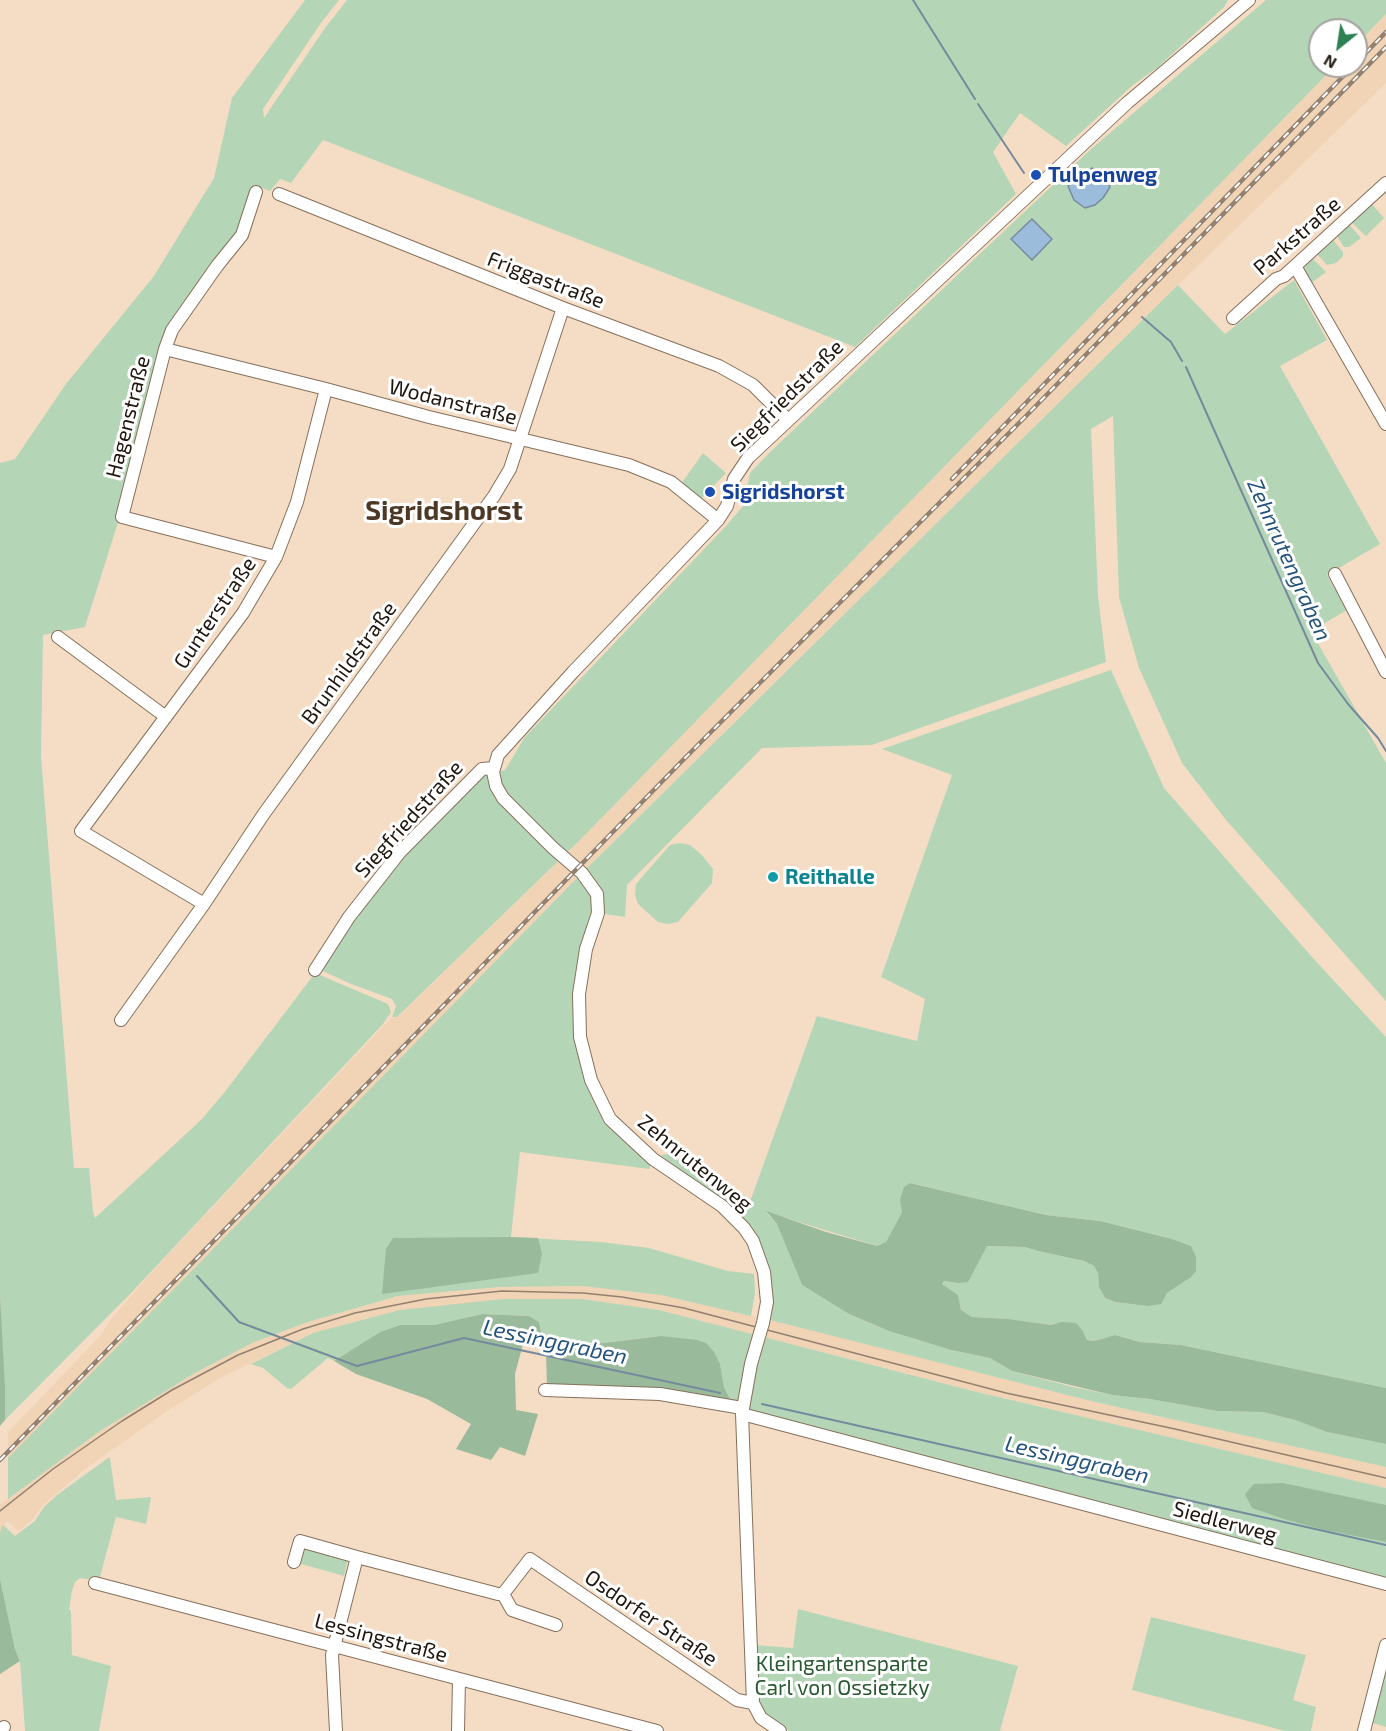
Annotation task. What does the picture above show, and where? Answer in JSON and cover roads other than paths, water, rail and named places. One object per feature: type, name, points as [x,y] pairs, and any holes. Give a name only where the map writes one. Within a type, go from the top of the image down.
[{"type":"street","name":"Siegfriedstraße","points":[[315,970],[349,917],[400,852],[472,777],[482,769],[494,768],[498,755],[507,743],[718,520],[727,506],[734,479],[748,458],[787,419],[1127,103],[1237,5],[1250,0]]},
{"type":"street","name":"Parkstraße","points":[[1233,318],[1276,279],[1284,276],[1386,183]]},
{"type":"street","name":"Hagenstraße","points":[[256,192],[242,235],[172,330],[165,349],[122,518],[276,557]]},
{"type":"street","name":"Friggastraße","points":[[279,194],[563,308],[719,366],[753,385],[787,419]]},
{"type":"street","points":[[1295,266],[1386,424]]},
{"type":"street","name":"Brunhildstraße","points":[[121,1020],[204,904],[263,815],[494,496],[510,469],[563,308]]},
{"type":"street","name":"Wodanstraße","points":[[165,349],[326,388],[429,417],[629,465],[671,482],[718,520]]},
{"type":"street","name":"Gunterstraße","points":[[204,904],[81,831],[243,613],[276,557],[297,502],[326,388]]},
{"type":"street","points":[[1335,574],[1386,672]]},
{"type":"street","points":[[58,637],[166,717]]},
{"type":"street","name":"Zehnrutenweg","points":[[494,768],[496,786],[503,798],[553,848],[582,873],[597,894],[598,913],[586,949],[579,994],[580,1037],[591,1080],[610,1119],[654,1159],[722,1206],[744,1228],[760,1257],[764,1272],[766,1302],[742,1411],[753,1703]]},
{"type":"street","name":"Siedlerweg","points":[[544,1390],[660,1394],[742,1411],[1386,1584]]},
{"type":"street","points":[[294,1562],[300,1541],[503,1594],[512,1610],[556,1625]]},
{"type":"street","points":[[336,1731],[332,1655],[357,1557]]},
{"type":"street","name":"Osdorfer Straße","points":[[503,1594],[530,1559],[737,1700],[753,1703]]},
{"type":"street","name":"Lessingstraße","points":[[95,1583],[657,1731]]},
{"type":"street","points":[[1364,1731],[1386,1645]]},
{"type":"street","points":[[458,1731],[459,1679]]},
{"type":"street","points":[[753,1703],[761,1718],[780,1731]]},
{"type":"water","points":[[1092,168],[1102,174],[1110,187],[1095,205],[1085,208],[1074,200],[1068,186]]},
{"type":"water","points":[[1032,219],[1052,239],[1032,260],[1011,239]]},
{"type":"waterway","name":"Zehnrutengraben","points":[[913,0],[975,99]]},
{"type":"waterway","name":"Zehnrutengraben","points":[[978,104],[1024,173]]},
{"type":"waterway","name":"Zehnrutengraben","points":[[1142,317],[1171,342],[1182,361]]},
{"type":"waterway","name":"Zehnrutengraben","points":[[1186,367],[1318,663],[1386,751]]},
{"type":"waterway","name":"Lessinggraben","points":[[197,1276],[239,1322],[357,1366],[464,1338],[720,1393]]},
{"type":"waterway","name":"Lessinggraben","points":[[762,1404],[1386,1545]]},
{"type":"tram line","points":[[0,1511],[53,1469],[122,1421],[172,1390],[238,1355],[303,1329],[355,1313],[426,1299],[502,1291],[583,1293],[684,1308],[1006,1393],[1386,1478]]},
{"type":"railway","points":[[1368,51],[1386,32]]},
{"type":"railway","points":[[0,1460],[685,758],[1027,415],[1386,47]]},
{"type":"railway","points":[[952,479],[1341,78]]},
{"type":"place","name":"Tulpenweg","points":[[1036,175]]},
{"type":"place","name":"Sigridshorst","points":[[710,492]]},
{"type":"place","name":"Reithalle","points":[[773,877]]},
{"type":"district","name":"Sigridshorst","points":[[444,511]]},
{"type":"park label","name":"Kleingartensparte Carl von Ossietzky","points":[[842,1676]]}]
